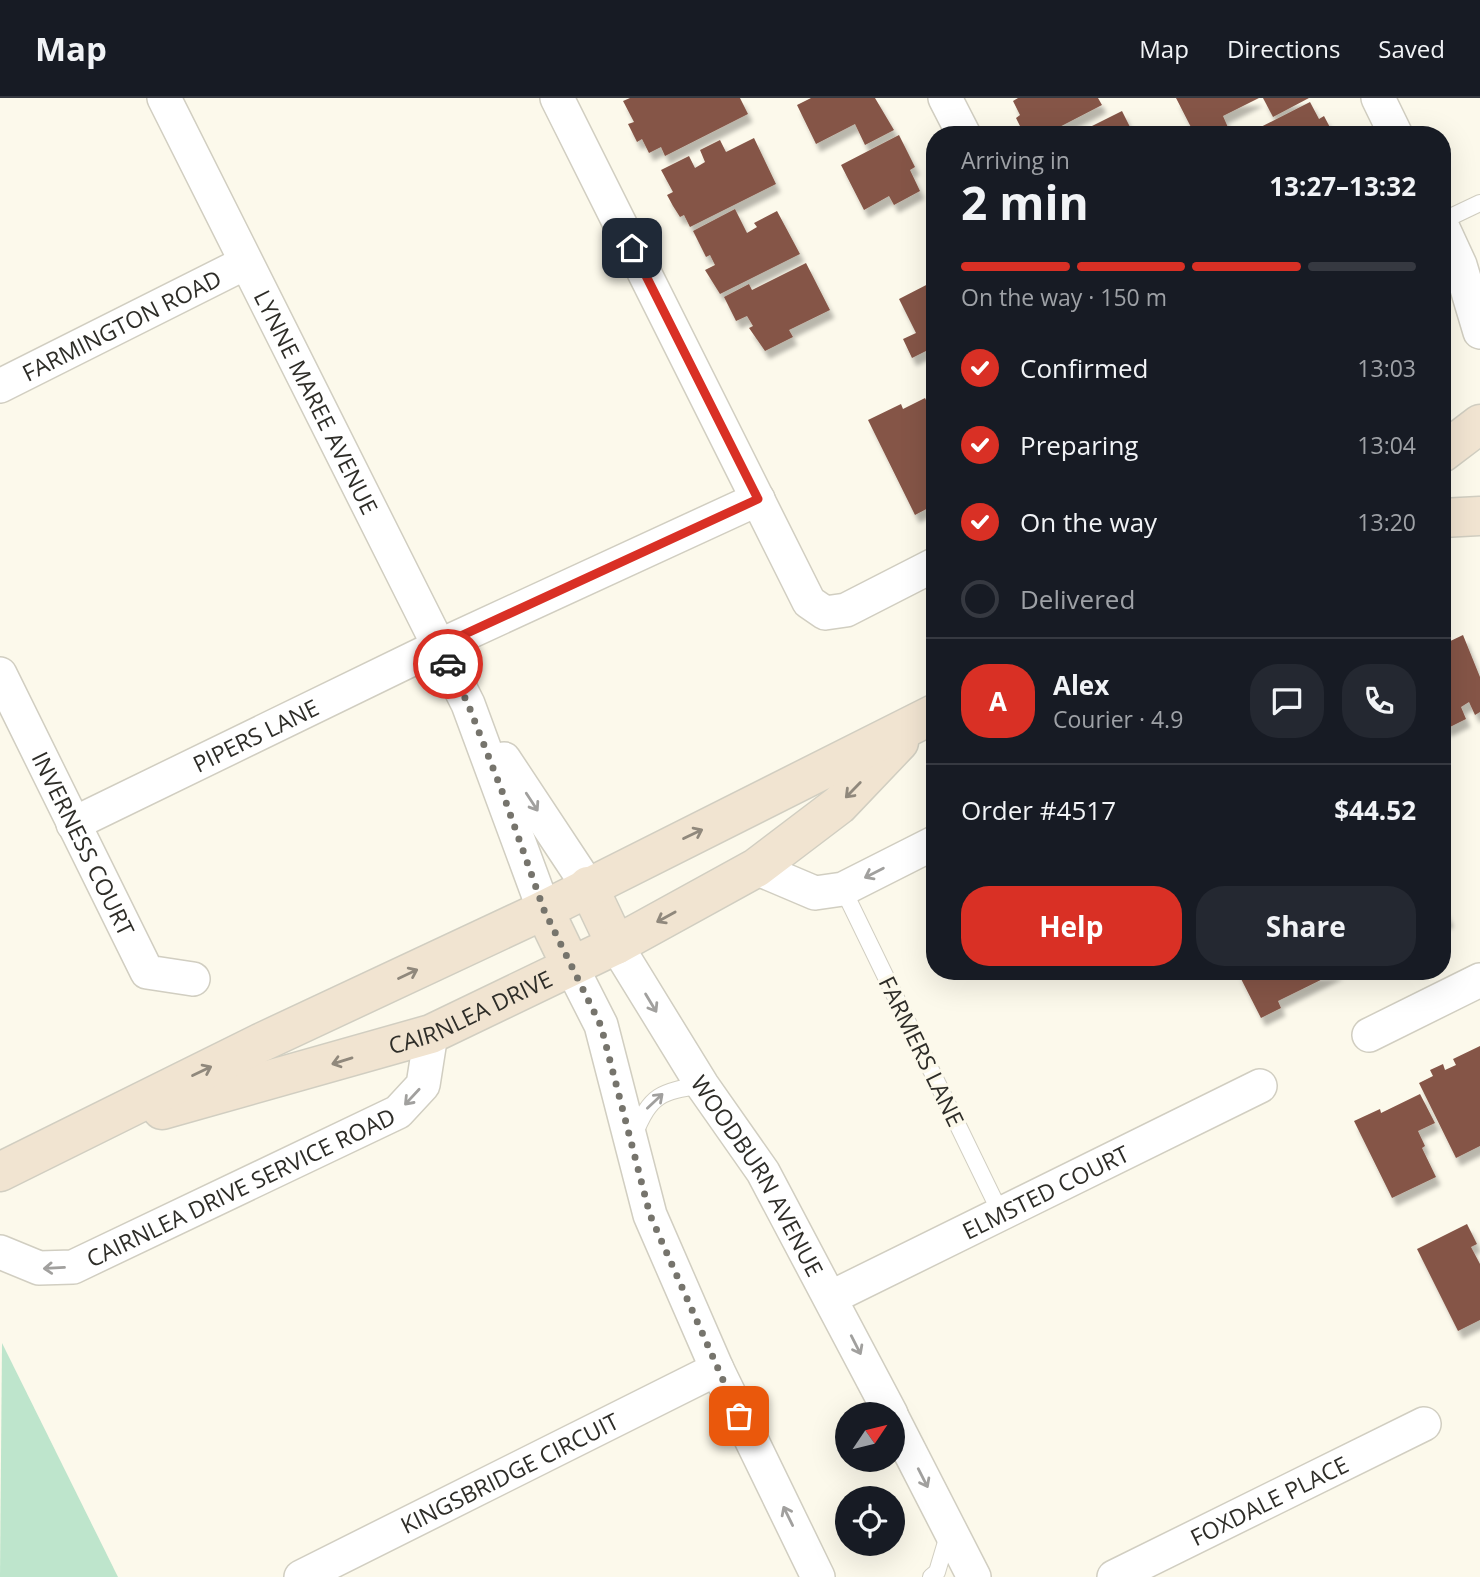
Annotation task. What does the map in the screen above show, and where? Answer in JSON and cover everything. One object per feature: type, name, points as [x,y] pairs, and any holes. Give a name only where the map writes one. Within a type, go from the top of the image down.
[{"type":"street","name":"LYNNE MAREE AVENUE","points":[[163,98],[468,704],[544,910]]},
{"type":"street","points":[[557,98],[809,601],[825,613],[846,610],[926,569]]},
{"type":"street","points":[[945,98],[959,126]]},
{"type":"street","points":[[1378,98],[1392,126]]},
{"type":"street","points":[[1451,240],[1470,277],[1480,332]]},
{"type":"street","name":"FARMINGTON ROAD","points":[[0,386],[245,262]]},
{"type":"street","points":[[1451,446],[1480,424]]},
{"type":"street","name":"PIPERS LANE","points":[[73,824],[439,646],[758,499]]},
{"type":"street","points":[[1451,518],[1480,516]]},
{"type":"street","name":"INVERNESS COURT","points":[[0,674],[148,972],[193,979]]},
{"type":"street","name":"LYNNE MAREE AVENUE","points":[[468,704],[588,886]]},
{"type":"street","name":"CAIRNLEA DRIVE","points":[[0,1172],[75,1133],[544,910],[926,718]]},
{"type":"street","name":"CAIRNLEA DRIVE","points":[[75,1133],[430,1034],[616,945],[756,868],[839,804],[926,718]]},
{"type":"street","points":[[756,868],[815,893],[843,889],[926,847]]},
{"type":"street","points":[[588,886],[616,945]]},
{"type":"street","points":[[544,910],[601,1026],[650,1215],[717,1369],[818,1577]]},
{"type":"street","name":"WOODBURN AVENUE","points":[[616,945],[702,1085],[763,1172],[832,1297],[885,1402]]},
{"type":"street","points":[[1369,1035],[1480,980]]},
{"type":"street","name":"CAIRNLEA DRIVE SERVICE ROAD","points":[[0,1252],[39,1268],[74,1267],[398,1112],[423,1085],[430,1034]]},
{"type":"street","name":"ELMSTED COURT","points":[[832,1297],[1260,1086]]},
{"type":"street","name":"KINGSBRIDGE CIRCUIT","points":[[301,1577],[717,1369]]},
{"type":"street","name":"FOXDALE PLACE","points":[[1114,1577],[1424,1424]]},
{"type":"street","name":"WOODBURN AVENUE","points":[[905,1442],[974,1577]]},
{"type":"lane","points":[[1451,218],[1480,203]]},
{"type":"lane","name":"FARMERS LANE","points":[[843,889],[1001,1214]]},
{"type":"lane","points":[[631,1144],[644,1111],[666,1091],[702,1085]]},
{"type":"lane","points":[[932,1577],[937,1572],[949,1529]]},
{"type":"green space","points":[[2,1343],[118,1577],[0,1577]]},
{"type":"building","points":[[630,98],[740,98],[748,114],[665,156],[661,147],[649,153],[642,139],[637,142],[628,124],[634,122],[623,101]]},
{"type":"building","points":[[811,98],[875,98],[894,130],[865,145],[855,124],[816,144],[797,105]]},
{"type":"building","points":[[1018,98],[1098,98],[1102,105],[1061,126],[1020,126],[1016,118],[1020,115],[1013,101]]},
{"type":"building","points":[[1176,98],[1259,98],[1223,116],[1227,126],[1190,126]]},
{"type":"building","points":[[1263,98],[1309,98],[1273,117]]},
{"type":"building","points":[[1310,102],[1319,119],[1324,116],[1329,126],[1263,126]]},
{"type":"building","points":[[1122,111],[1130,126],[1092,126]]},
{"type":"building","points":[[899,135],[915,167],[910,170],[920,191],[894,205],[889,196],[864,210],[841,165]]},
{"type":"building","points":[[754,138],[776,184],[690,227],[684,215],[680,217],[667,195],[673,192],[661,170],[689,156],[695,168],[705,162],[700,150],[720,140],[726,152]]},
{"type":"building","points":[[735,209],[747,233],[757,227],[754,223],[777,211],[800,254],[720,294],[705,270],[715,265],[710,255],[706,257],[693,231]]},
{"type":"building","points":[[806,263],[830,310],[789,330],[793,337],[765,351],[749,328],[753,326],[747,316],[736,321],[724,297],[749,284],[752,290]]},
{"type":"building","points":[[926,285],[926,351],[912,358],[903,339],[916,333],[899,299]]},
{"type":"building","points":[[925,398],[926,400],[926,509],[915,515],[868,420],[901,404],[903,409]]},
{"type":"building","points":[[1463,635],[1480,677],[1480,712],[1475,715],[1469,702],[1461,707],[1466,719],[1451,726],[1451,641]]},
{"type":"building","points":[[1242,980],[1321,980],[1278,1001],[1281,1008],[1261,1018]]},
{"type":"building","points":[[1480,1046],[1480,1146],[1456,1158],[1419,1083],[1433,1076],[1430,1070],[1443,1064],[1445,1070],[1456,1065],[1453,1059]]},
{"type":"building","points":[[1420,1094],[1435,1123],[1418,1131],[1425,1146],[1422,1148],[1436,1177],[1392,1198],[1354,1121],[1380,1109],[1381,1113]]},
{"type":"building","points":[[1467,1224],[1477,1244],[1471,1247],[1480,1264],[1480,1320],[1458,1331],[1417,1249]]},
{"type":"way so far","points":[[448,664],[468,704],[502,791],[544,910],[601,1026],[650,1215],[739,1416]]},
{"type":"route","points":[[448,664],[439,646],[758,499],[632,248]]}]
